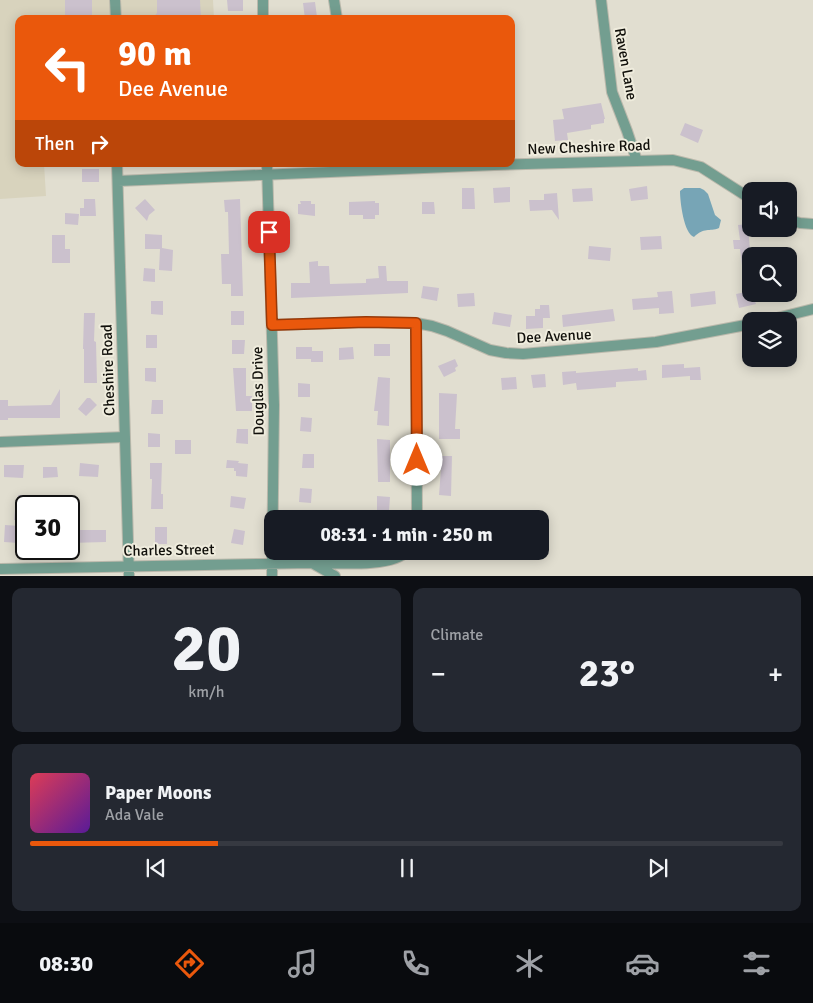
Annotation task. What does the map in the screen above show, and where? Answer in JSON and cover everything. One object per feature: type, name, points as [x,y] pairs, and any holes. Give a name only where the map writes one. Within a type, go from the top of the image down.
[{"type":"street","points":[[115,0],[116,15]]},
{"type":"street","points":[[263,0],[263,15]]},
{"type":"street","points":[[334,0],[336,15]]},
{"type":"street","name":"Raven Lane","points":[[601,0],[612,92],[636,161]]},
{"type":"street","name":"New Cheshire Road","points":[[515,164],[673,160],[701,166],[742,193]]},
{"type":"street","name":"Cheshire Road","points":[[117,167],[128,571]]},
{"type":"street","name":"Douglas Drive","points":[[267,167],[274,404],[272,576]]},
{"type":"street","name":"New Cheshire Road","points":[[118,181],[268,176],[361,168],[400,167]]},
{"type":"street","points":[[797,223],[813,224]]},
{"type":"street","points":[[797,313],[813,309]]},
{"type":"street","name":"Dee Avenue","points":[[272,325],[366,322],[416,323],[447,331],[490,350],[523,354],[656,342],[742,326]]},
{"type":"street","points":[[416,323],[416,510]]},
{"type":"street","points":[[0,442],[124,437]]},
{"type":"street","points":[[312,563],[384,562],[393,560]]},
{"type":"street","name":"Charles Street","points":[[0,569],[128,571],[272,563],[312,563],[336,576]]},
{"type":"shaded area","points":[[0,0],[213,0],[214,15],[15,15],[15,167],[44,167],[46,196],[0,199]]},
{"type":"water","points":[[684,188],[700,188],[708,194],[715,215],[721,220],[719,228],[704,231],[694,237],[691,235],[683,217],[680,191]]},
{"type":"building","points":[[65,0],[92,0],[92,15],[65,15]]},
{"type":"building","points":[[157,0],[200,0],[201,15],[155,15]]},
{"type":"building","points":[[227,0],[243,0],[243,11],[228,11]]},
{"type":"building","points":[[315,2],[317,15],[304,15],[303,3]]},
{"type":"building","points":[[601,103],[605,119],[604,123],[591,125],[591,129],[567,133],[568,140],[555,141],[553,120],[564,119],[562,109]]},
{"type":"building","points":[[685,123],[703,130],[698,143],[680,135]]},
{"type":"building","points":[[82,169],[99,169],[99,182],[82,182]]},
{"type":"building","points":[[647,186],[648,199],[631,201],[629,189]]},
{"type":"building","points":[[510,187],[510,202],[494,203],[493,188]]},
{"type":"building","points":[[462,188],[474,188],[475,209],[462,209]]},
{"type":"building","points":[[592,188],[593,201],[573,202],[572,189]]},
{"type":"building","points":[[557,193],[559,220],[552,210],[530,211],[529,200],[544,200],[544,194]]},
{"type":"building","points":[[84,199],[95,199],[96,216],[80,216],[80,208],[84,208]]},
{"type":"building","points":[[145,199],[155,210],[149,215],[147,221],[135,208]]},
{"type":"building","points":[[240,199],[243,296],[231,296],[231,284],[222,284],[221,254],[229,254],[228,212],[225,212],[224,200]]},
{"type":"building","points":[[300,201],[311,201],[311,204],[315,204],[315,216],[298,214],[298,204],[301,204]]},
{"type":"building","points":[[375,201],[375,203],[379,203],[379,215],[375,215],[375,219],[363,219],[363,215],[349,215],[349,202]]},
{"type":"building","points":[[422,202],[434,202],[435,214],[422,214]]},
{"type":"building","points":[[65,213],[79,214],[78,225],[65,224]]},
{"type":"building","points":[[738,225],[742,225],[742,237],[749,237],[750,247],[742,247],[742,265],[740,249],[734,249],[733,240],[740,240]]},
{"type":"building","points":[[145,234],[162,235],[162,248],[173,250],[172,271],[159,270],[160,249],[145,249]]},
{"type":"building","points":[[52,235],[65,235],[65,249],[70,249],[70,263],[52,263]]},
{"type":"building","points":[[661,236],[662,249],[641,250],[640,237]]},
{"type":"building","points":[[589,246],[611,248],[610,261],[588,259]]},
{"type":"building","points":[[318,261],[318,266],[329,266],[330,284],[366,283],[366,279],[379,278],[378,266],[386,266],[387,281],[408,281],[408,293],[291,298],[291,283],[310,283],[309,262]]},
{"type":"building","points":[[144,268],[155,269],[155,282],[143,281]]},
{"type":"building","points":[[423,286],[439,288],[437,301],[421,298]]},
{"type":"building","points":[[672,291],[674,313],[659,314],[659,308],[633,310],[632,299],[658,297],[657,292]]},
{"type":"building","points":[[715,291],[716,304],[691,307],[690,294]]},
{"type":"building","points":[[474,293],[475,306],[458,307],[457,294]]},
{"type":"building","points":[[742,293],[742,302],[755,302],[756,304],[739,308],[736,294]]},
{"type":"building","points":[[151,301],[163,301],[163,315],[151,314]]},
{"type":"building","points":[[540,305],[549,305],[550,318],[543,318],[543,328],[526,329],[526,316],[535,316],[535,309],[540,309]]},
{"type":"building","points":[[613,309],[615,321],[563,327],[562,315]]},
{"type":"building","points":[[231,311],[244,311],[244,325],[231,325]]},
{"type":"building","points":[[494,312],[512,315],[510,327],[492,324]]},
{"type":"building","points":[[84,313],[95,313],[94,341],[96,342],[97,383],[84,383]]},
{"type":"building","points":[[146,335],[157,335],[157,348],[146,348]]},
{"type":"building","points":[[232,340],[245,340],[244,354],[232,354]]},
{"type":"building","points":[[374,344],[390,344],[390,356],[374,356]]},
{"type":"building","points":[[296,347],[312,347],[312,351],[323,351],[323,362],[311,362],[311,359],[296,359]]},
{"type":"building","points":[[353,347],[354,359],[339,360],[339,348]]},
{"type":"building","points":[[455,359],[458,366],[455,368],[456,371],[444,377],[438,366]]},
{"type":"building","points":[[684,364],[684,368],[700,367],[701,380],[690,380],[690,376],[662,378],[662,365]]},
{"type":"building","points":[[145,368],[156,368],[156,382],[145,381]]},
{"type":"building","points":[[233,368],[246,368],[246,396],[252,396],[252,411],[236,411]]},
{"type":"building","points":[[638,368],[638,371],[646,370],[647,380],[616,382],[616,387],[577,390],[576,383],[563,385],[562,372],[576,371],[576,373]]},
{"type":"building","points":[[545,374],[546,387],[533,388],[531,375]]},
{"type":"building","points":[[378,377],[390,378],[389,426],[377,425],[378,411],[374,411]]},
{"type":"building","points":[[516,377],[517,389],[502,390],[501,378]]},
{"type":"building","points":[[298,383],[310,384],[310,397],[298,397]]},
{"type":"building","points":[[60,389],[60,418],[8,418],[8,420],[0,420],[0,400],[8,400],[8,406],[51,405]]},
{"type":"building","points":[[439,393],[457,394],[455,429],[460,429],[460,439],[439,439]]},
{"type":"building","points":[[87,398],[90,398],[97,405],[86,416],[78,409]]},
{"type":"building","points":[[152,400],[163,400],[163,414],[151,414]]},
{"type":"building","points":[[301,417],[312,418],[311,432],[300,431]]},
{"type":"building","points":[[237,429],[248,429],[248,444],[236,443]]},
{"type":"building","points":[[148,433],[160,434],[160,447],[148,447]]},
{"type":"building","points":[[377,439],[390,440],[390,482],[378,482]]},
{"type":"building","points":[[175,440],[191,440],[191,454],[175,454]]},
{"type":"building","points":[[303,454],[314,454],[314,468],[302,468]]},
{"type":"building","points":[[439,456],[452,456],[451,496],[439,495],[441,469],[439,469]]},
{"type":"building","points":[[227,460],[248,464],[247,477],[236,476],[234,468],[226,468]]},
{"type":"building","points":[[80,463],[99,465],[98,477],[79,476]]},
{"type":"building","points":[[150,463],[162,463],[161,494],[163,494],[163,509],[151,509],[152,479],[150,479]]},
{"type":"building","points":[[4,465],[24,465],[23,478],[4,477]]},
{"type":"building","points":[[43,467],[57,467],[58,477],[43,478]]},
{"type":"building","points":[[300,488],[312,489],[311,503],[299,502]]},
{"type":"building","points":[[231,496],[246,498],[244,509],[230,507]]},
{"type":"building","points":[[377,496],[390,497],[389,510],[377,510]]},
{"type":"building","points":[[5,525],[15,526],[15,543],[4,542]]},
{"type":"building","points":[[155,527],[167,527],[167,544],[155,544]]},
{"type":"building","points":[[234,529],[245,531],[243,545],[231,543]]},
{"type":"building","points":[[80,530],[106,530],[106,542],[80,543]]},
{"type":"route","points":[[269,232],[272,325],[366,322],[416,323],[417,460]]}]
